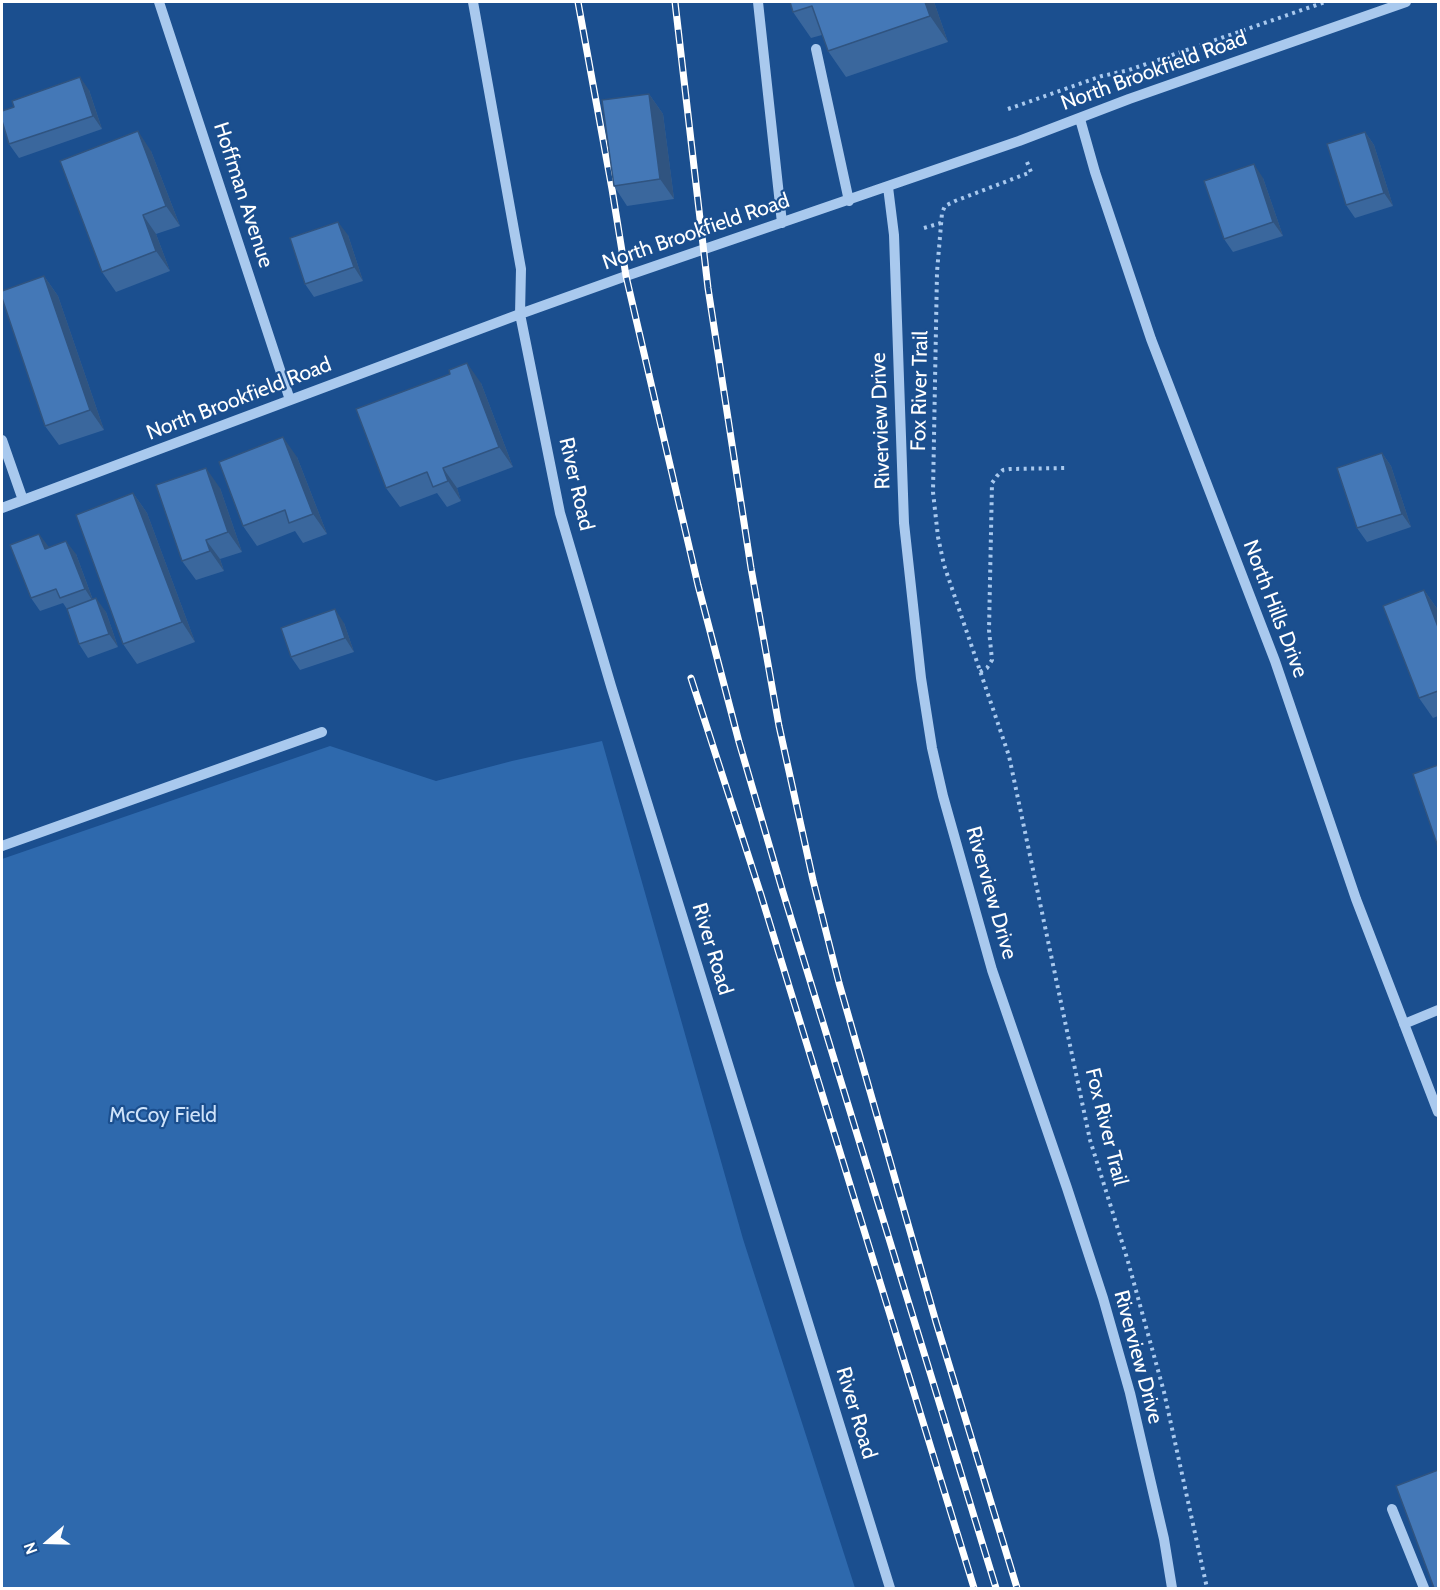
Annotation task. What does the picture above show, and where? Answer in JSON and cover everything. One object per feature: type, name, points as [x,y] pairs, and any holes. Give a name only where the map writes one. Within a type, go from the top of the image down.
[{"type":"street","name":"Hoffman Avenue","points":[[159,2],[290,400]]},
{"type":"street","name":"River Road","points":[[473,2],[521,269],[520,314],[560,513],[632,755],[890,1588]]},
{"type":"street","points":[[758,2],[782,223]]},
{"type":"street","name":"North Brookfield Road","points":[[2,508],[520,314],[849,201],[1080,119],[1129,99],[1406,2]]},
{"type":"street","points":[[816,49],[849,201]]},
{"type":"street","name":"North Hills Drive","points":[[1080,119],[1095,172],[1151,339],[1275,661],[1356,899],[1438,1112]]},
{"type":"street","name":"Riverview Drive","points":[[888,187],[894,235],[904,523],[921,678],[932,748],[943,796],[992,970],[1103,1298],[1135,1415],[1164,1539],[1172,1588]]},
{"type":"street","points":[[2,440],[23,500]]},
{"type":"street","points":[[2,846],[322,732]]},
{"type":"street","points":[[1404,1024],[1438,1010]]},
{"type":"street","points":[[1392,1509],[1424,1588]]},
{"type":"path","points":[[1008,109],[1325,2]]},
{"type":"path","name":"Fox River Trail","points":[[1027,162],[1031,172],[945,206],[942,213],[937,272],[933,492],[938,537],[944,565],[1009,756],[1090,1140],[1127,1258],[1164,1392],[1207,1588]]},
{"type":"path","points":[[924,228],[941,223]]},
{"type":"path","points":[[980,672],[987,668],[992,660],[989,630],[992,483],[1003,470],[1066,468]]},
{"type":"green space","name":"McCoy Field","points":[[602,741],[743,1239],[855,1588],[2,1588],[2,859],[330,746],[436,781]]},
{"type":"building","points":[[790,2],[925,2],[930,16],[828,51],[812,6],[793,12]]},
{"type":"building","points":[[80,77],[93,116],[9,144],[2,121],[2,111],[14,107],[12,101]]},
{"type":"building","points":[[649,94],[660,179],[614,186],[602,100]]},
{"type":"building","points":[[138,131],[166,206],[143,215],[156,251],[102,272],[60,161]]},
{"type":"building","points":[[1365,132],[1384,193],[1346,205],[1327,144]]},
{"type":"building","points":[[1254,164],[1273,222],[1224,239],[1204,181]]},
{"type":"building","points":[[338,222],[354,267],[305,284],[290,238]]},
{"type":"building","points":[[44,276],[90,410],[45,426],[2,298],[2,291]]},
{"type":"building","points":[[467,363],[499,447],[443,468],[448,481],[433,487],[427,472],[386,488],[356,409],[450,374],[449,370]]},
{"type":"building","points":[[283,437],[313,514],[289,523],[285,510],[243,526],[219,462]]},
{"type":"building","points":[[1382,453],[1402,514],[1357,528],[1337,468]]},
{"type":"building","points":[[206,468],[228,532],[206,540],[210,551],[182,561],[156,485]]},
{"type":"building","points":[[133,493],[182,622],[123,644],[76,515]]},
{"type":"building","points":[[39,534],[45,549],[66,541],[85,589],[60,598],[56,589],[31,598],[10,545]]},
{"type":"building","points":[[1424,590],[1438,627],[1438,691],[1419,698],[1383,606]]},
{"type":"building","points":[[96,598],[109,634],[79,644],[67,609]]},
{"type":"building","points":[[335,609],[345,638],[291,657],[281,628]]},
{"type":"building","points":[[1438,765],[1438,847],[1413,774]]},
{"type":"building","points":[[1438,1470],[1438,1588],[1434,1588],[1396,1486]]},
{"type":"railway","points":[[578,2],[626,276],[698,585],[739,742],[996,1588]]},
{"type":"railway","points":[[675,2],[708,288],[751,568],[779,726],[813,880],[839,983],[936,1322],[1017,1588]]},
{"type":"railway","points":[[691,678],[761,895],[974,1588]]}]
